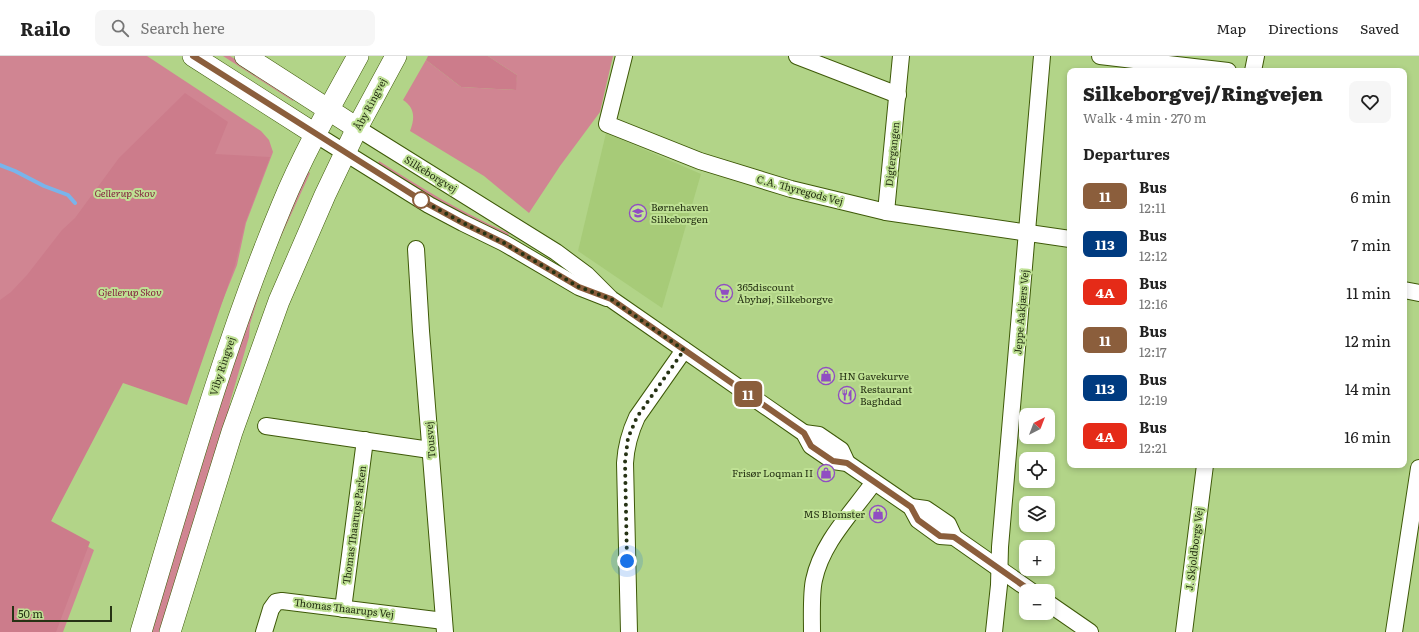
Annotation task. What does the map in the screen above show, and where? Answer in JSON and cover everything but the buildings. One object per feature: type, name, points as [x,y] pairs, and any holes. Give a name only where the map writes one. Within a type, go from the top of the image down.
[{"type":"main road","name":"Silkeborgvej","points":[[193,56],[315,134]]},
{"type":"main road","name":"Silkeborgvej","points":[[245,56],[357,128]]},
{"type":"main road","points":[[328,109],[358,56]]},
{"type":"main road","name":"Åby Ringvej","points":[[345,153],[396,56]]},
{"type":"main road","name":"Viby Ringvej","points":[[141,632],[208,408],[244,301],[282,204],[328,109]]},
{"type":"main road","points":[[170,632],[232,432],[276,309],[345,153]]},
{"type":"street","name":"C.A. Thyregods Vej","points":[[624,56],[607,124],[700,161],[784,187],[886,212],[1067,239]]},
{"type":"street","points":[[796,56],[898,95]]},
{"type":"street","name":"Digtergangen","points":[[886,212],[901,56]]},
{"type":"street","name":"Jeppe Aakjærs Vej","points":[[994,632],[1042,56]]},
{"type":"street","points":[[1100,56],[1202,68]]},
{"type":"street","points":[[1254,68],[1256,56]]},
{"type":"street","name":"Silkeborgvej","points":[[357,128],[556,252],[587,275],[611,299],[804,433],[811,446],[833,461],[847,463],[911,507],[926,509],[948,524],[954,537],[1021,584]]},
{"type":"street","name":"Silkeborgvej","points":[[315,134],[421,200],[504,243],[579,287],[611,299]]},
{"type":"street","name":"Tousvej","points":[[416,249],[430,450],[445,626]]},
{"type":"street","points":[[1407,291],[1419,293]]},
{"type":"street","points":[[629,632],[625,462],[627,444],[632,427],[637,417],[684,350]]},
{"type":"street","points":[[266,426],[430,450]]},
{"type":"street","name":"Thomas Thaarups Parken","points":[[343,609],[365,440]]},
{"type":"street","name":"J. Skjoldborgs Vej","points":[[1184,632],[1205,468]]},
{"type":"street","points":[[1394,632],[1419,468]]},
{"type":"street","points":[[812,632],[813,581],[822,556],[832,538],[874,482]]},
{"type":"street","name":"Thomas Thaarups Vej","points":[[264,632],[271,609],[276,602],[287,601],[445,626]]},
{"type":"street","points":[[1055,608],[1090,632]]},
{"type":"shaded area","name":"Børnehaven Silkeborgen","points":[[606,133],[701,174],[662,308],[578,251]]},
{"type":"green space","name":"Gjellerup Skov","points":[[0,56],[147,56],[261,131],[269,140],[273,152],[246,223],[237,265],[184,397],[124,370],[49,525],[94,550],[63,632],[0,632]]},
{"type":"green space","points":[[223,56],[230,56],[295,98],[293,101]]},
{"type":"green space","points":[[428,56],[488,56],[517,75],[516,90],[461,87],[426,60]]},
{"type":"green space","points":[[488,56],[613,56],[600,112],[560,166],[529,213],[484,176],[410,131],[413,122],[413,114],[410,106],[403,100],[426,60],[461,87],[515,90],[517,75]]},
{"type":"green space","name":"Gjellerup Skov","points":[[185,93],[228,122],[215,154],[270,157],[245,223],[235,265],[187,405],[123,383],[51,521],[90,542],[56,632],[0,632],[0,300],[11,292],[27,275],[62,230],[75,218],[119,158]]},
{"type":"green space","points":[[379,161],[442,200],[508,233],[509,235],[507,236],[490,228],[441,202],[378,164]]},
{"type":"green space","points":[[307,171],[310,173],[274,252],[263,282],[250,324],[249,337],[230,402],[228,415],[161,632],[150,632],[255,295]]},
{"type":"waterway","points":[[0,165],[44,186],[68,195],[75,203]]},
{"type":"bus line","name":"11","points":[[193,56],[421,200],[504,243],[579,287],[611,299],[804,433],[811,446],[833,461],[847,463],[911,507],[918,520],[940,536],[954,537],[1021,584]]},
{"type":"place","name":"Børnehaven Silkeborgen","points":[[638,213]]},
{"type":"place","name":"365discount Åbyhøj, Silkeborgve","points":[[724,293]]},
{"type":"place","name":"HN Gavekurve","points":[[826,376]]},
{"type":"place","name":"Restaurant Baghdad","points":[[847,395]]},
{"type":"place","name":"Frisør Loqman II","points":[[826,473]]},
{"type":"place","name":"MS Blomster","points":[[878,514]]},
{"type":"route","points":[[421,200],[504,243],[579,287],[611,299],[684,350],[637,417],[628,438],[625,462],[627,561]]},
{"type":"park label","name":"Gellerup Skov","points":[[125,193]]}]
